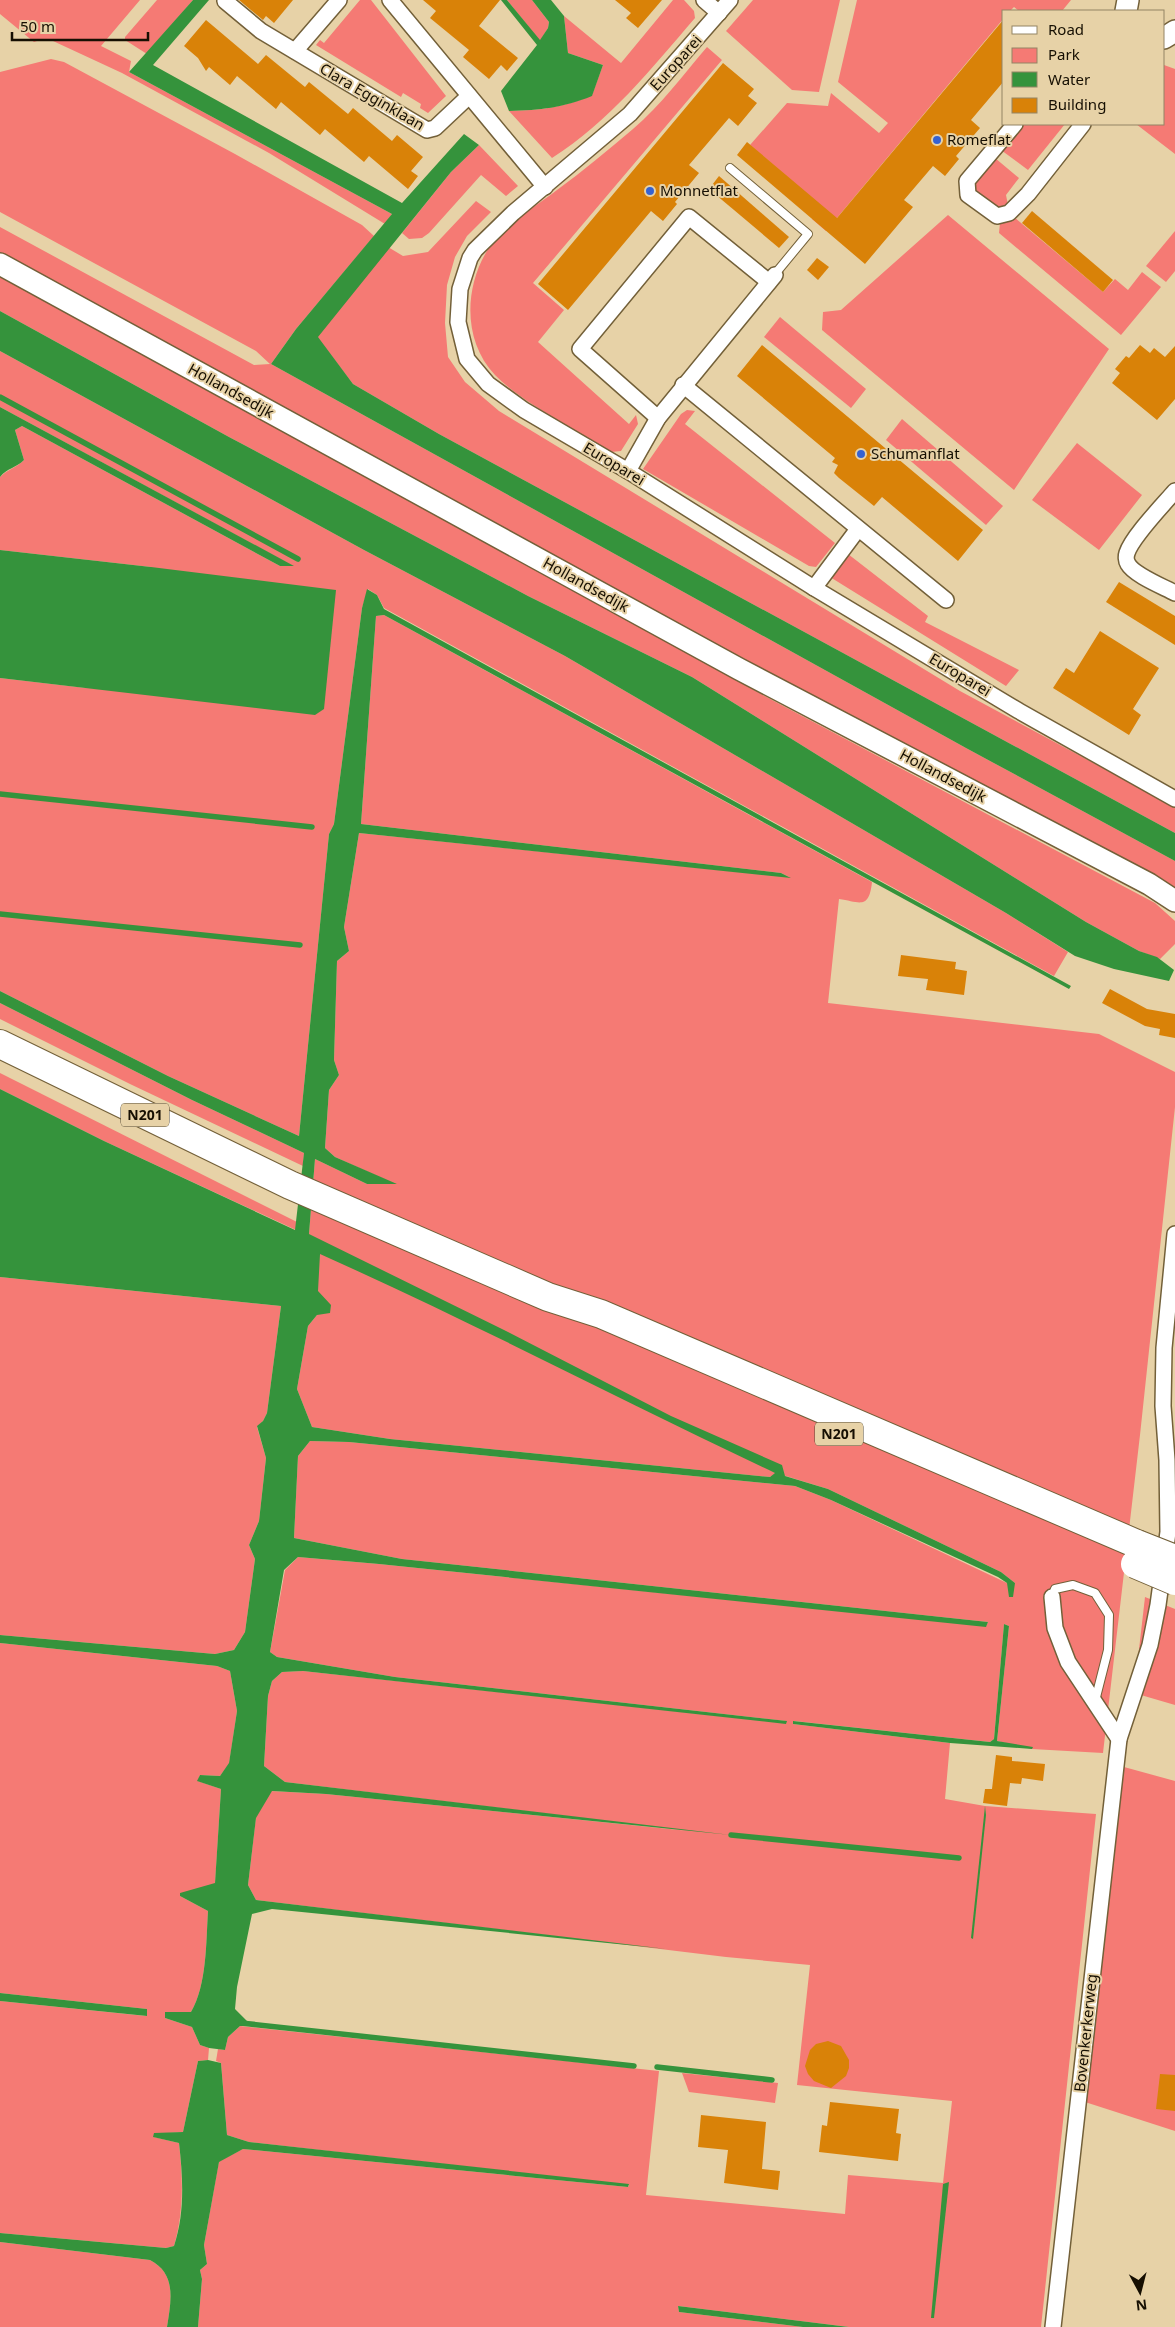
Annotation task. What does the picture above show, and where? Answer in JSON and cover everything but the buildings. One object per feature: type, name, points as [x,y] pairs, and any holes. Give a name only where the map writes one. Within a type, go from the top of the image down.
[{"type":"highway","name":"N201","points":[[0,1044],[290,1185],[548,1297],[601,1314],[1136,1554],[1175,1581]]},
{"type":"highway","name":"N201","points":[[1136,1554],[1175,1559]]},
{"type":"street","points":[[295,52],[339,0]]},
{"type":"street","points":[[390,0],[545,187]]},
{"type":"street","points":[[704,0],[720,13]]},
{"type":"street","name":"Europarei","points":[[730,0],[630,114],[479,244],[470,258],[460,289],[458,322],[467,359],[488,384],[524,410],[628,471],[814,588],[1019,711],[1175,799]]},
{"type":"street","name":"Clara Egginklaan","points":[[225,1],[261,31],[427,130],[435,128],[469,96]]},
{"type":"street","points":[[1014,125],[967,181],[968,195],[997,216],[1009,214],[1016,207],[1082,125]]},
{"type":"street","points":[[628,471],[658,418],[772,278],[689,217],[580,349],[658,418]]},
{"type":"street","name":"Hollandsedijk","points":[[0,264],[739,669],[1149,884],[1175,901]]},
{"type":"street","points":[[683,385],[946,600]]},
{"type":"street","points":[[1175,491],[1137,538],[1126,554],[1126,560],[1129,566],[1139,573],[1175,593]]},
{"type":"street","points":[[814,588],[858,529]]},
{"type":"street","name":"Bovenkerkerweg","points":[[1053,2327],[1119,1739],[1150,1645],[1172,1512],[1163,1406],[1164,1348],[1175,1234]]},
{"type":"street","points":[[1052,1597],[1054,1628],[1068,1662],[1119,1739]]},
{"type":"lane","points":[[730,168],[808,234],[772,278]]},
{"type":"lane","points":[[1052,1597],[1055,1590],[1073,1585],[1095,1593],[1109,1615],[1108,1650],[1095,1701]]},
{"type":"green space","points":[[0,0],[140,0],[101,46],[131,61],[129,72],[392,214],[385,224],[269,153],[122,73],[53,41],[43,39],[34,42],[0,14]]},
{"type":"green space","points":[[157,0],[193,0],[147,54],[125,40],[125,37]]},
{"type":"green space","points":[[360,0],[371,0],[446,96],[428,113],[420,108],[421,104],[403,93],[401,97],[316,45],[320,40],[324,43]]},
{"type":"green space","points":[[507,0],[532,0],[549,22],[548,28],[540,41]]},
{"type":"green space","points":[[673,0],[684,0],[694,11],[695,18],[611,111],[573,144],[552,158],[509,111],[551,108],[592,95],[603,65],[568,53],[564,16],[621,63]]},
{"type":"green space","points":[[753,0],[840,0],[819,92],[792,90],[726,31]]},
{"type":"green space","points":[[857,0],[1071,0],[1063,10],[1018,10],[1014,7],[1011,10],[1002,10],[1002,20],[826,231],[812,219],[822,207],[750,145],[787,103],[828,106],[831,93],[879,133],[888,123],[838,82]]},
{"type":"green space","points":[[707,47],[722,60],[533,283],[564,310],[538,342],[629,424],[636,415],[638,424],[621,451],[611,452],[520,396],[495,375],[484,361],[472,329],[470,312],[475,278],[481,261],[490,246],[504,230],[576,175],[643,120]]},
{"type":"green space","points":[[51,59],[64,62],[235,154],[362,225],[374,236],[296,329],[271,364],[966,748],[1175,861],[1175,894],[0,254],[0,227],[254,365],[270,364],[256,351],[0,212],[0,72]]},
{"type":"green space","points":[[1165,65],[1175,69],[1175,154],[1137,125],[1165,125]]},
{"type":"green space","points":[[1022,125],[1064,125],[1028,170],[1001,150]]},
{"type":"green space","points":[[479,145],[518,186],[506,196],[481,175],[429,233],[422,238],[409,239],[402,233],[451,172]]},
{"type":"green space","points":[[995,158],[1019,178],[1006,195],[1008,205],[1005,209],[998,209],[975,192],[974,183]]},
{"type":"green space","points":[[476,201],[491,212],[467,236],[455,257],[447,285],[445,323],[448,357],[465,382],[499,411],[960,691],[1175,807],[1175,833],[439,434],[353,384],[317,337],[388,247],[403,256],[428,252]]},
{"type":"green space","points":[[948,215],[1109,349],[1014,490],[822,330],[823,312],[841,310]]},
{"type":"green space","points":[[1014,217],[1103,292],[1115,279],[1128,290],[1142,272],[1161,287],[1121,335],[999,233],[1000,223]]},
{"type":"green space","points":[[1175,231],[1175,271],[1166,282],[1146,266]]},
{"type":"green space","points":[[0,277],[772,700],[1155,903],[1175,921],[1175,944],[1160,959],[1139,951],[1086,922],[692,677],[528,596],[229,437],[0,311]]},
{"type":"green space","points":[[780,317],[866,389],[851,408],[764,337]]},
{"type":"green space","points":[[0,351],[364,550],[565,656],[1006,913],[1068,952],[1054,976],[384,608],[377,595],[368,589],[362,608],[334,824],[329,834],[299,1136],[168,1076],[0,991],[0,678],[86,688],[151,567],[0,550],[0,477],[24,460],[15,430],[22,426],[280,566],[293,566],[0,407]]},
{"type":"green space","points":[[687,410],[695,411],[685,424],[835,543],[816,567],[809,566],[643,469],[681,414]]},
{"type":"green space","points":[[902,419],[1003,506],[986,525],[886,440]]},
{"type":"green space","points":[[1077,443],[1142,495],[1099,550],[1032,500]]},
{"type":"green space","points":[[848,554],[928,616],[925,622],[1019,670],[1006,686],[830,577]]},
{"type":"green space","points":[[384,615],[872,882],[869,897],[866,900],[858,902],[839,899],[828,1003],[1099,1034],[1175,1072],[1175,1107],[1140,1435],[1103,1753],[1032,1749],[997,1741],[1009,1626],[1004,1624],[994,1739],[990,1742],[794,1721],[793,1724],[950,1743],[945,1799],[985,1806],[1096,1814],[1041,2327],[849,2327],[678,2306],[679,2312],[803,2327],[198,2327],[202,2279],[200,2270],[207,2264],[204,2245],[219,2161],[243,2149],[628,2187],[629,2185],[249,2142],[227,2135],[221,2063],[216,2061],[218,2049],[225,2050],[228,2037],[240,2026],[659,2071],[646,2195],[845,2214],[848,2175],[943,2183],[952,2101],[797,2085],[810,1965],[726,1957],[256,1900],[248,1885],[256,1817],[271,1791],[326,1794],[689,1831],[285,1782],[264,1766],[268,1696],[272,1681],[282,1672],[303,1671],[786,1723],[786,1721],[395,1677],[277,1657],[270,1652],[285,1570],[298,1557],[986,1626],[988,1622],[402,1559],[294,1538],[298,1456],[310,1441],[349,1442],[795,1486],[831,1500],[1007,1583],[1015,1583],[1001,1572],[828,1489],[776,1473],[770,1477],[390,1439],[312,1427],[297,1389],[308,1326],[317,1315],[318,1291],[309,1234],[315,1159],[367,1184],[395,1184],[335,1157],[325,1148],[329,1090],[339,1075],[334,1060],[337,961],[349,951],[344,927],[359,833],[789,877],[781,873],[361,824],[376,616]]},
{"type":"green space","points":[[0,1003],[192,1100],[304,1153],[303,1166],[130,1084],[0,1019]]},
{"type":"green space","points":[[0,1073],[297,1222],[296,1230],[104,1141],[0,1089]]},
{"type":"green space","points":[[0,1277],[281,1306],[267,1413],[257,1427],[266,1458],[259,1521],[249,1545],[255,1559],[245,1632],[234,1650],[215,1654],[0,1635]]},
{"type":"green space","points":[[1145,1597],[1175,1609],[1175,1705],[1134,1693]]},
{"type":"green space","points":[[0,1643],[217,1666],[230,1671],[237,1711],[229,1764],[220,1776],[200,1775],[198,1781],[221,1789],[215,1884],[180,1896],[208,1911],[203,1976],[191,2012],[165,2012],[165,2018],[192,2027],[200,2045],[209,2048],[208,2060],[198,2061],[183,2132],[154,2134],[154,2137],[179,2143],[182,2195],[180,2220],[174,2246],[166,2248],[0,2233],[0,2001],[146,2016],[147,2009],[0,1993]]},
{"type":"green space","points":[[1124,1767],[1175,1781],[1175,2131],[1085,2102]]},
{"type":"green space","points":[[682,2073],[778,2083],[775,2103],[689,2092]]},
{"type":"green space","points":[[0,2242],[150,2260],[159,2266],[168,2280],[170,2308],[167,2327],[0,2327]]},
{"type":"water","points":[[193,0],[209,0],[153,65],[402,203],[464,134],[479,145],[451,172],[318,337],[353,384],[439,434],[1175,833],[1175,861],[966,748],[271,364],[296,329],[392,214],[129,72]]},
{"type":"water","points":[[501,0],[507,0],[540,40],[548,28],[549,22],[532,0],[551,0],[564,16],[568,53],[603,65],[592,96],[551,108],[509,111],[501,91],[537,45]]},
{"type":"water","points":[[0,311],[229,437],[528,596],[692,677],[1086,922],[1139,951],[1157,957],[1174,970],[1169,981],[1114,969],[1075,956],[1006,913],[565,656],[364,550],[0,351]]},
{"type":"water","points":[[0,407],[294,566],[280,566],[22,426],[15,430],[24,460],[0,477]]},
{"type":"water","points":[[0,550],[336,590],[324,709],[315,715],[0,678]]},
{"type":"water","points":[[367,589],[377,595],[384,609],[1071,986],[1069,989],[384,615],[376,616],[361,824],[781,873],[791,878],[359,833],[344,927],[349,951],[337,961],[334,1060],[339,1075],[329,1090],[325,1148],[335,1157],[397,1184],[367,1184],[315,1159],[309,1234],[504,1330],[671,1416],[782,1465],[785,1476],[828,1489],[1001,1572],[1015,1583],[1013,1597],[1009,1597],[1007,1583],[998,1577],[831,1500],[795,1486],[349,1442],[310,1441],[298,1456],[294,1538],[402,1559],[988,1622],[986,1627],[298,1557],[284,1570],[270,1652],[277,1657],[395,1677],[787,1721],[786,1724],[303,1671],[282,1672],[272,1681],[268,1696],[264,1766],[285,1782],[731,1835],[326,1794],[272,1791],[256,1818],[248,1885],[256,1900],[667,1949],[272,1909],[252,1914],[237,1987],[235,2009],[248,2022],[244,2026],[240,2026],[228,2037],[225,2050],[200,2045],[192,2027],[165,2018],[165,2012],[191,2012],[203,1976],[208,1911],[180,1896],[180,1893],[215,1883],[221,1789],[197,1781],[200,1775],[220,1776],[229,1763],[237,1711],[230,1671],[217,1666],[0,1643],[0,1635],[215,1654],[234,1650],[245,1632],[255,1559],[249,1545],[259,1521],[266,1458],[257,1426],[263,1421],[267,1413],[281,1306],[0,1277],[0,1089],[104,1141],[295,1230],[304,1153],[192,1100],[0,1003],[0,991],[168,1076],[299,1136],[329,834],[334,824],[362,608]],"holes":[[[320,1254],[492,1335],[775,1473],[770,1477],[390,1439],[312,1427],[297,1389],[308,1326],[317,1315],[330,1313],[331,1305],[318,1291]]]},
{"type":"water","points":[[1004,1624],[1009,1626],[997,1741],[1033,1747],[1032,1749],[950,1743],[793,1724],[793,1721],[990,1742],[994,1739]]},
{"type":"water","points":[[985,1806],[986,1815],[973,1939],[971,1938]]},
{"type":"water","points":[[0,1993],[147,2009],[147,2016],[0,2001]]},
{"type":"water","points":[[208,2060],[221,2063],[227,2135],[249,2142],[629,2184],[628,2187],[243,2149],[219,2162],[204,2245],[207,2264],[200,2270],[202,2279],[198,2327],[167,2327],[170,2308],[168,2280],[159,2266],[150,2260],[0,2242],[0,2233],[166,2248],[174,2246],[178,2234],[182,2195],[179,2143],[153,2137],[154,2133],[183,2132],[198,2061]]},
{"type":"water","points":[[949,2182],[934,2318],[931,2318],[943,2184]]},
{"type":"water","points":[[678,2306],[849,2327],[803,2327],[679,2312]]},
{"type":"waterway","points":[[0,397],[298,559]]},
{"type":"waterway","points":[[0,794],[312,827]]},
{"type":"waterway","points":[[0,914],[300,945]]},
{"type":"waterway","points":[[731,1835],[959,1858]]},
{"type":"waterway","points":[[241,2023],[634,2066]]},
{"type":"waterway","points":[[657,2067],[772,2080]]},
{"type":"place","name":"Romeflat","points":[[937,140]]},
{"type":"place","name":"Monnetflat","points":[[650,191]]},
{"type":"place","name":"Schumanflat","points":[[861,454]]}]
